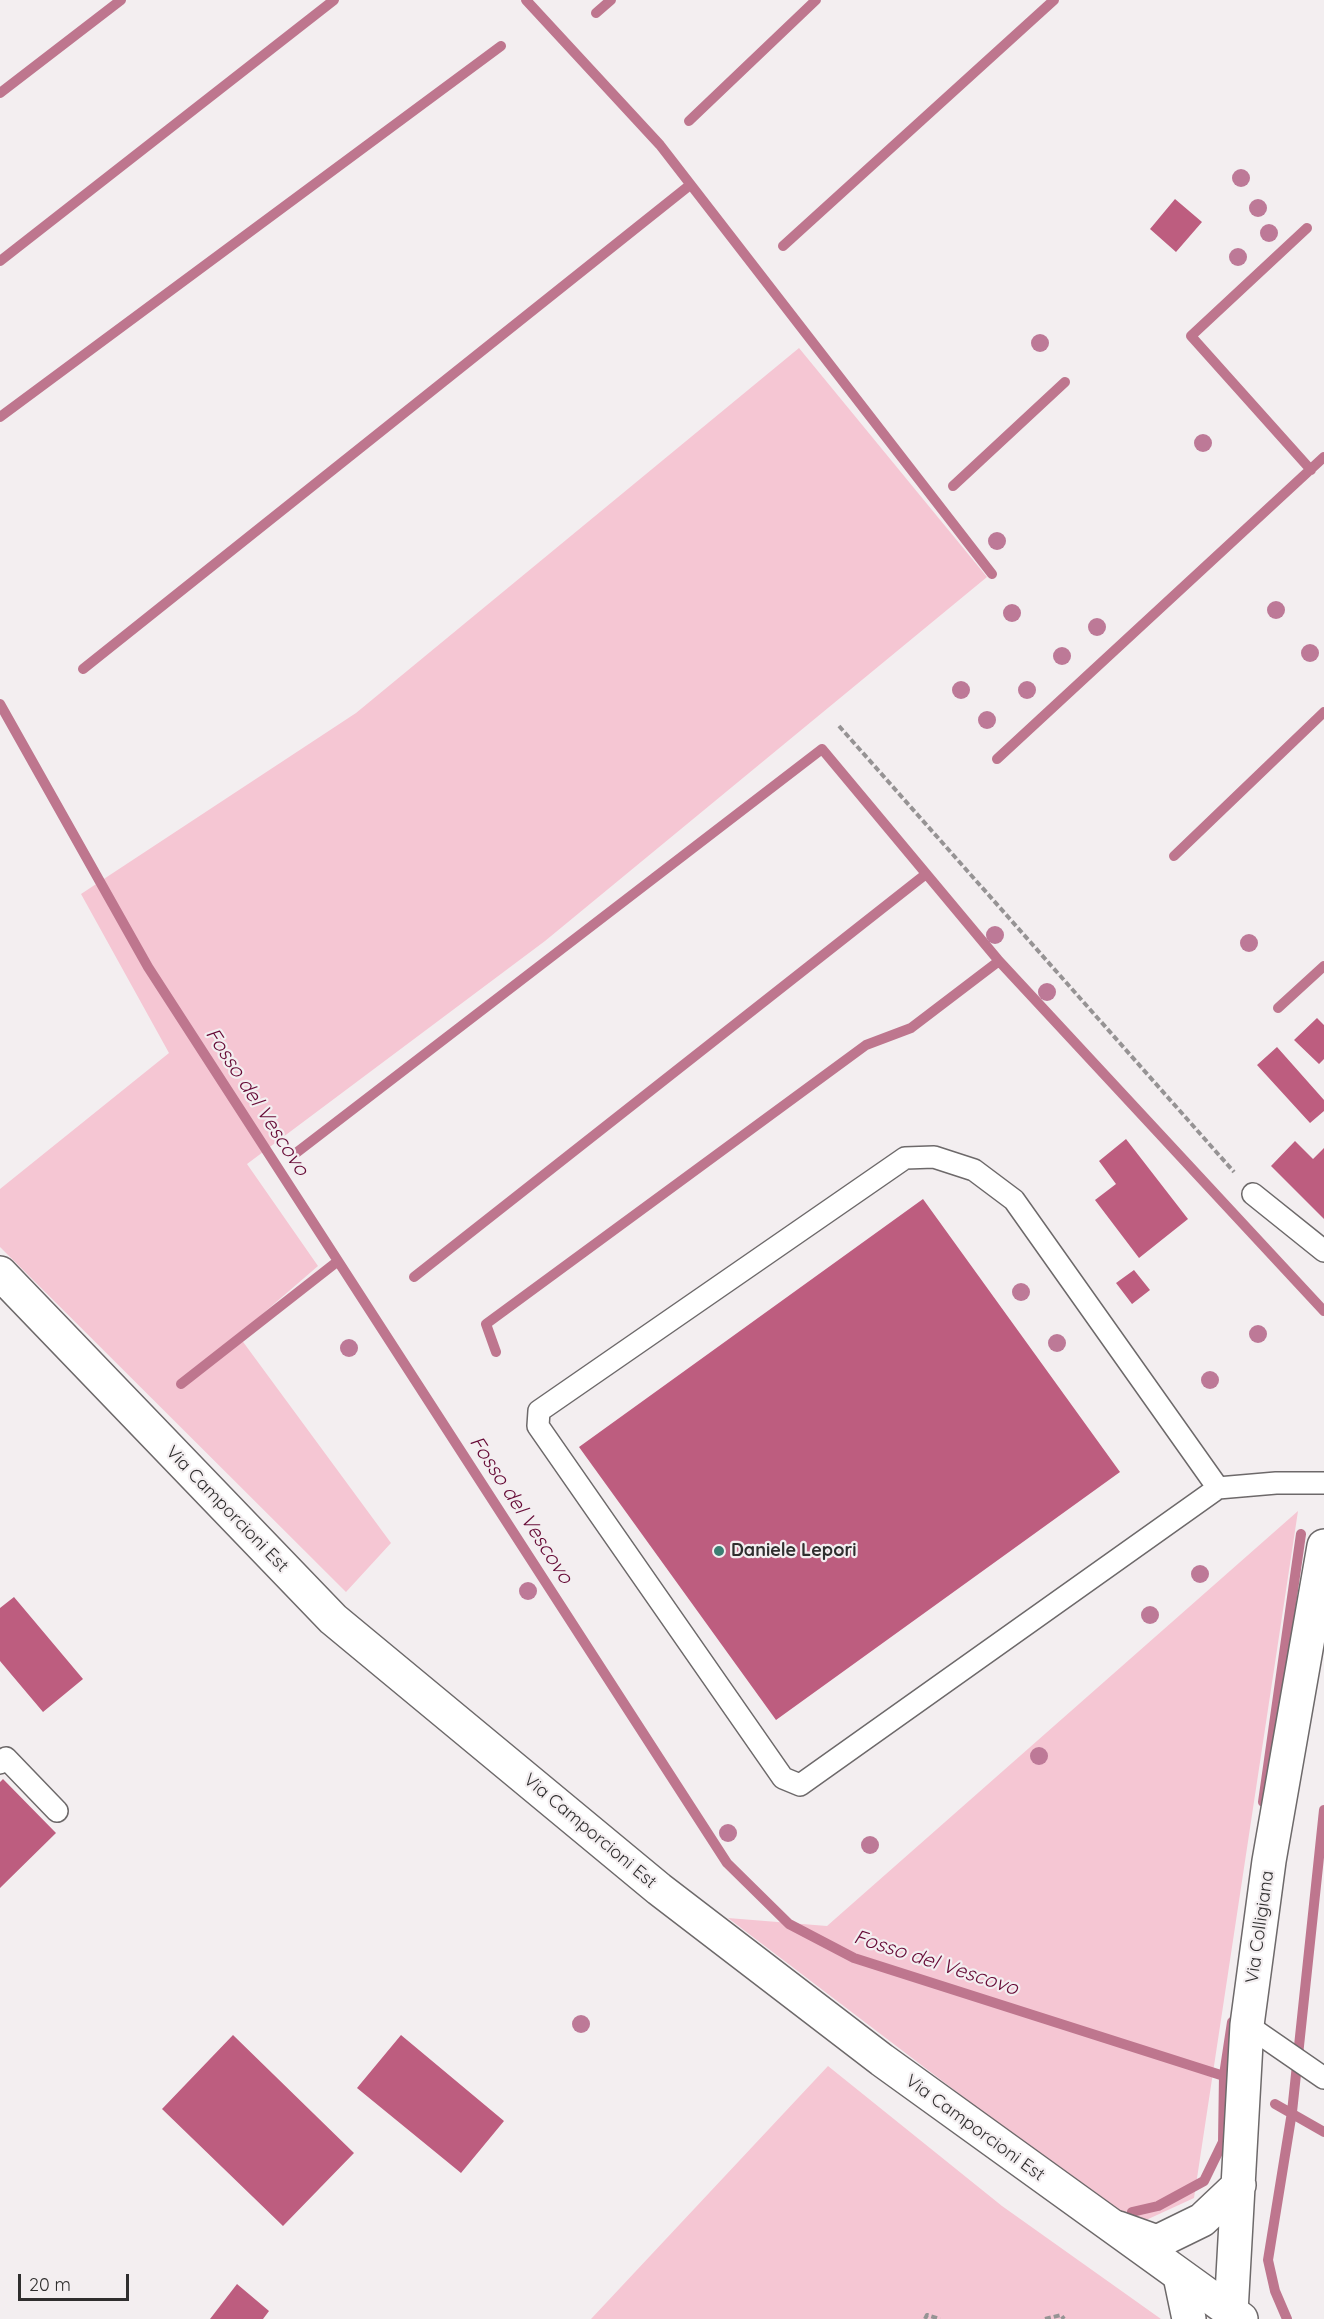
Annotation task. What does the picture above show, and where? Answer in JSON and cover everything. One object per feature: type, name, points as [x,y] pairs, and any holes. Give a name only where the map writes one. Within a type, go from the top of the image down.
[{"type":"main road","name":"Via Camporcioni Est","points":[[0,1273],[333,1619],[659,1889],[882,2060],[1236,2315]]},
{"type":"main road","name":"Via Colligiana","points":[[1236,2315],[1239,2185],[1247,2025],[1269,1861],[1324,1546]]},
{"type":"main road","points":[[1108,2224],[1157,2242],[1202,2220],[1239,2185]]},
{"type":"main road","points":[[1180,2276],[1189,2319]]},
{"type":"lane","points":[[1218,1488],[1014,1200],[974,1170],[934,1157],[905,1158],[539,1411],[538,1426],[783,1778],[800,1785],[1218,1488],[1276,1483],[1324,1483]]},
{"type":"lane","points":[[1253,1194],[1324,1251]]},
{"type":"lane","points":[[0,1763],[6,1758],[57,1811]]},
{"type":"lane","points":[[1247,2025],[1324,2078]]},
{"type":"path","points":[[838,726],[1253,1194]]},
{"type":"path","points":[[925,2319],[927,2315],[940,2319]]},
{"type":"path","points":[[1045,2319],[1061,2315],[1064,2319]]},
{"type":"shaded area","points":[[799,348],[987,577],[545,941],[247,1164],[318,1266],[238,1335],[391,1543],[346,1592],[0,1247],[0,1189],[169,1053],[81,894],[356,713]]},
{"type":"shaded area","points":[[1298,1511],[1194,2198],[1133,2226],[728,1918],[827,1926]]},
{"type":"shaded area","points":[[828,2066],[1002,2206],[1161,2319],[591,2319]]},
{"type":"building","points":[[1175,199],[1202,222],[1176,252],[1150,229]]},
{"type":"building","points":[[1317,1018],[1324,1025],[1324,1059],[1319,1064],[1294,1040]]},
{"type":"building","points":[[1277,1047],[1324,1100],[1324,1111],[1310,1123],[1257,1065]]},
{"type":"building","points":[[1126,1139],[1188,1219],[1139,1258],[1095,1200],[1116,1184],[1099,1161]]},
{"type":"building","points":[[1295,1141],[1313,1159],[1324,1148],[1324,1219],[1271,1166]]},
{"type":"building","points":[[923,1199],[1120,1472],[776,1720],[579,1447]]},
{"type":"building","points":[[1134,1270],[1150,1290],[1132,1304],[1116,1283]]},
{"type":"building","points":[[14,1597],[83,1679],[43,1712],[0,1661],[0,1608]]},
{"type":"building","points":[[3,1779],[56,1833],[0,1888],[0,1782]]},
{"type":"building","points":[[233,2035],[354,2153],[283,2226],[162,2109]]},
{"type":"building","points":[[401,2035],[504,2121],[461,2173],[357,2088]]},
{"type":"building","points":[[237,2284],[269,2311],[263,2319],[210,2319]]},
{"type":"waterway","points":[[0,93],[121,0]]},
{"type":"waterway","points":[[0,261],[334,0]]},
{"type":"waterway","points":[[526,0],[660,145],[992,574]]},
{"type":"waterway","points":[[596,13],[611,0]]},
{"type":"waterway","points":[[689,121],[816,0]]},
{"type":"waterway","points":[[783,246],[1054,0]]},
{"type":"waterway","points":[[0,417],[501,46]]},
{"type":"waterway","points":[[83,669],[690,185]]},
{"type":"waterway","points":[[1307,228],[1191,336],[1311,470]]},
{"type":"waterway","points":[[953,486],[1065,382]]},
{"type":"waterway","points":[[997,759],[1324,457]]},
{"type":"waterway","name":"Fosso del Vescovo","points":[[0,704],[148,967],[727,1863],[789,1924],[854,1958],[1227,2077]]},
{"type":"waterway","points":[[1174,856],[1324,712]]},
{"type":"waterway","points":[[296,1153],[822,749],[999,961],[1324,1311]]},
{"type":"waterway","points":[[414,1277],[926,874]]},
{"type":"waterway","points":[[496,1352],[486,1324],[866,1045],[911,1028],[999,961]]},
{"type":"waterway","points":[[1278,1008],[1324,966]]},
{"type":"waterway","points":[[181,1384],[338,1261]]},
{"type":"waterway","points":[[1263,1802],[1301,1534]]},
{"type":"waterway","points":[[1287,2319],[1275,2291],[1268,2260],[1292,2112],[1324,1810]]},
{"type":"waterway","points":[[1132,2212],[1158,2206],[1204,2181],[1223,2142],[1224,2075],[1232,2022]]},
{"type":"waterway","name":"Fosso del Vescovo","points":[[1275,2104],[1324,2132]]},
{"type":"place","name":"Daniele Lepori","points":[[719,1551]]}]
